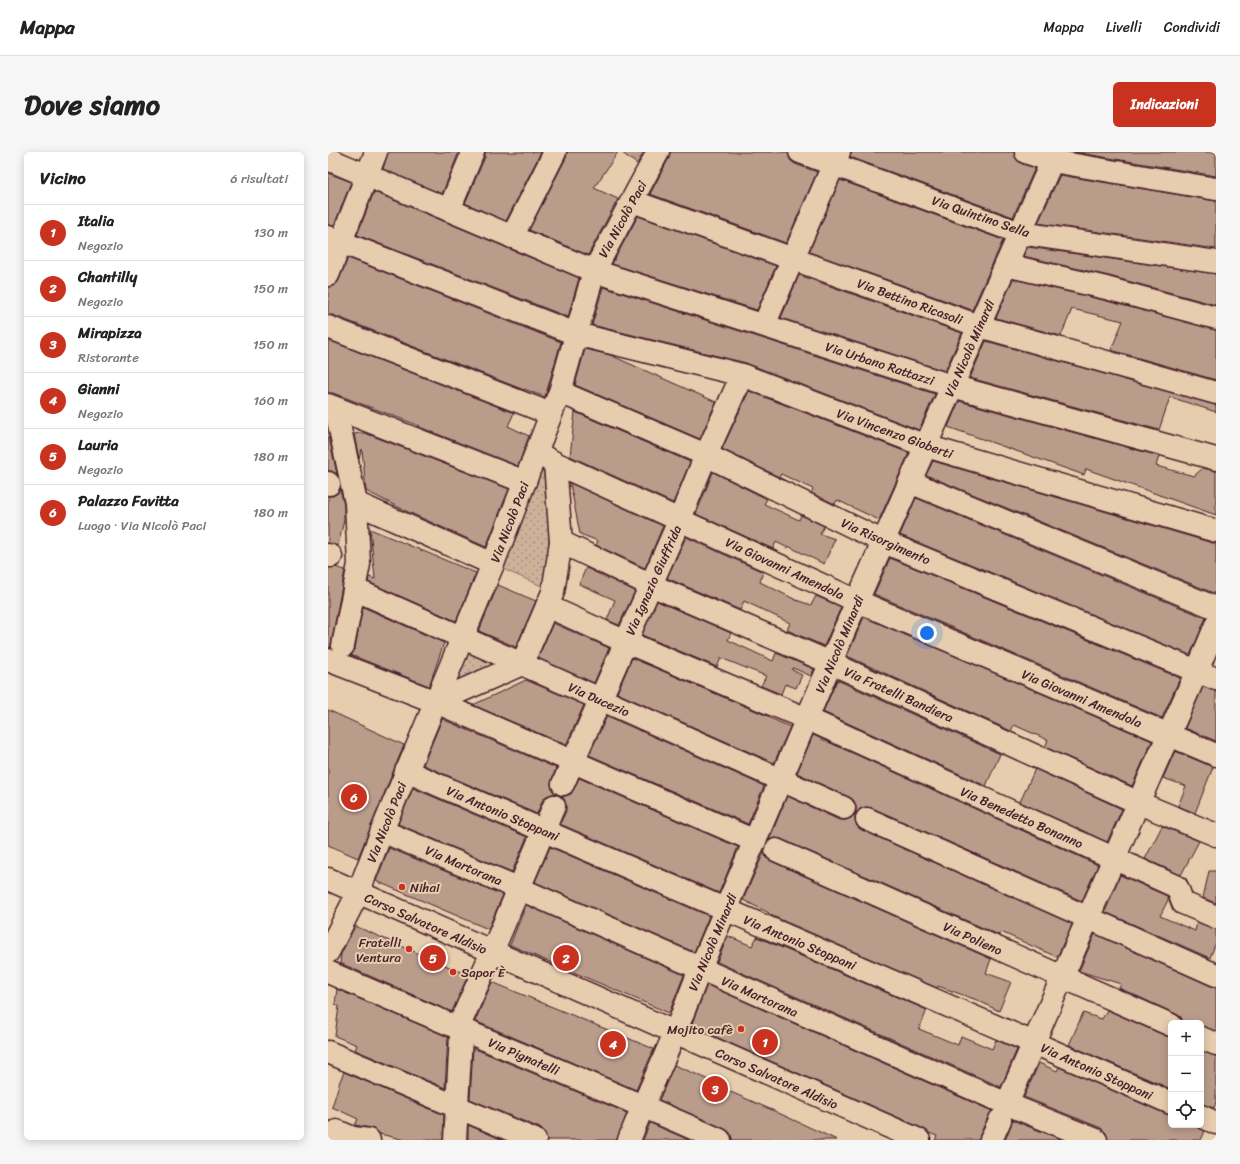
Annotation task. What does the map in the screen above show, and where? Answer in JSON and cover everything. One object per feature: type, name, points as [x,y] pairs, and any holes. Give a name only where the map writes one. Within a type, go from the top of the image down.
[{"type":"street","points":[[328,275],[334,239],[376,152]]},
{"type":"street","points":[[449,210],[473,152]]},
{"type":"street","points":[[512,237],[555,152]]},
{"type":"street","name":"Via Nicolò Paci","points":[[328,952],[358,893],[406,771],[493,564],[550,414],[560,392],[594,271],[658,152]]},
{"type":"street","name":"Via Quintino Sella","points":[[800,152],[836,158],[1020,233],[1216,262]]},
{"type":"street","points":[[1026,152],[1216,189]]},
{"type":"street","name":"Via Nicolò Minardi","points":[[629,1140],[754,841],[781,780],[813,722],[831,663],[857,601],[1054,157]]},
{"type":"street","points":[[764,325],[836,158]]},
{"type":"street","name":"Via Urbano Rattazzi","points":[[328,159],[594,271],[952,386],[1216,459]]},
{"type":"street","name":"Via Bettino Ricasoli","points":[[632,201],[792,260],[979,326],[1216,393]]},
{"type":"street","name":"Via Vincenzo Gioberti","points":[[334,239],[576,334],[742,375],[926,446],[1216,531]]},
{"type":"street","points":[[1006,265],[1106,288],[1216,318]]},
{"type":"street","points":[[328,327],[550,414]]},
{"type":"street","name":"Via Ignazio Giuffrida","points":[[563,784],[742,375]]},
{"type":"street","name":"Via Risorgimento","points":[[560,392],[706,455],[884,542],[1207,675]]},
{"type":"street","points":[[328,406],[525,482]]},
{"type":"street","points":[[328,406],[337,415],[356,503],[359,564],[354,589],[332,658],[754,841]]},
{"type":"street","name":"Via Giovanni Amendola","points":[[536,453],[857,601],[1216,755]]},
{"type":"street","points":[[436,702],[522,664],[553,592],[561,542],[555,463]]},
{"type":"street","points":[[910,482],[1216,608]]},
{"type":"street","points":[[356,503],[493,564]]},
{"type":"street","name":"Via Fratelli Bandiera","points":[[561,542],[651,585],[831,663],[1124,796],[1216,835]]},
{"type":"street","name":"Via Ducezio","points":[[354,589],[844,808]]},
{"type":"street","name":"Via Benedetto Bonanno","points":[[547,606],[626,642],[813,722],[1177,888],[1183,903],[1216,917]]},
{"type":"street","points":[[1144,790],[1169,735],[1207,675],[1216,625]]},
{"type":"street","name":"Via Antonio Stoppani","points":[[406,771],[725,910],[1034,1042],[1168,1102]]},
{"type":"street","points":[[455,1140],[462,1019],[554,806]]},
{"type":"street","points":[[991,1140],[1133,815]]},
{"type":"street","points":[[867,819],[1216,976]]},
{"type":"street","name":"Via Martorana","points":[[382,831],[518,888],[700,969],[1003,1112],[1096,1140]]},
{"type":"street","name":"Via Polieno","points":[[776,850],[1168,1024]]},
{"type":"street","name":"Corso Salvatore Aldisio","points":[[328,879],[919,1140]]},
{"type":"street","name":"Via Pignatelli","points":[[328,972],[720,1140]]},
{"type":"street","points":[[1204,1039],[1216,1044]]},
{"type":"street","points":[[328,1052],[535,1140]]},
{"type":"street","points":[[337,1131],[353,1138],[369,1140]]},
{"type":"shaded area","points":[[543,466],[551,542],[544,587],[503,569]]},
{"type":"shaded area","points":[[469,649],[504,664],[454,683]]},
{"type":"building","points":[[388,152],[459,152],[442,194],[383,169]]},
{"type":"building","points":[[485,152],[541,152],[506,221],[465,203],[485,157]]},
{"type":"building","points":[[567,152],[618,152],[594,188],[618,199],[588,255],[529,230],[566,158]]},
{"type":"building","points":[[621,152],[644,152],[637,164]]},
{"type":"building","points":[[670,152],[788,152],[790,160],[795,164],[817,172],[786,243],[650,194],[669,158]]},
{"type":"building","points":[[851,152],[1014,152],[1017,160],[1022,164],[1035,168],[1013,217],[850,157]]},
{"type":"building","points":[[1074,152],[1216,152],[1216,176]]},
{"type":"building","points":[[328,173],[351,182],[334,226],[328,225]]},
{"type":"building","points":[[1060,175],[1216,201],[1216,249],[1038,223]]},
{"type":"building","points":[[840,180],[1003,240],[972,310],[809,252]]},
{"type":"building","points":[[374,192],[579,278],[568,317],[357,235]]},
{"type":"building","points":[[638,216],[776,266],[757,310],[612,264]]},
{"type":"building","points":[[1028,247],[1216,274],[1216,305],[1109,276],[1023,256]]},
{"type":"building","points":[[348,258],[561,342],[545,397],[333,315],[328,315],[328,287],[335,285],[339,280]]},
{"type":"building","points":[[799,275],[962,333],[945,371],[781,318]]},
{"type":"building","points":[[1013,279],[1103,300],[1216,330],[1216,380],[1111,350],[1123,321],[1072,309],[1061,336],[996,318]]},
{"type":"building","points":[[603,287],[935,394],[919,430],[746,363],[592,325]]},
{"type":"building","points":[[328,340],[514,413],[508,426],[529,436],[518,466],[417,426],[420,426],[333,393],[328,393]]},
{"type":"building","points":[[986,341],[1216,405],[1216,412],[1170,397],[1159,430],[970,378]]},
{"type":"building","points":[[585,349],[610,355],[716,402],[700,439],[575,385]]},
{"type":"building","points":[[749,391],[909,453],[879,520],[837,500],[835,504],[811,493],[813,489],[781,474],[779,477],[722,449]]},
{"type":"building","points":[[959,401],[1159,456],[1156,466],[1194,476],[1203,468],[1216,471],[1216,515],[1086,469],[1084,475],[948,427]]},
{"type":"building","points":[[575,412],[690,462],[673,503],[570,456]]},
{"type":"building","points":[[365,433],[509,489],[486,547],[406,511],[366,491],[362,449],[359,459],[354,434]]},
{"type":"building","points":[[328,437],[337,474],[332,471],[328,471]]},
{"type":"building","points":[[933,461],[1216,544],[1216,594],[926,475]]},
{"type":"building","points":[[713,472],[767,499],[764,504],[799,520],[801,515],[824,526],[820,534],[835,539],[824,564],[788,546],[788,548],[776,542],[773,549],[696,514]]},
{"type":"building","points":[[570,483],[663,526],[645,568],[596,545],[598,541],[580,534]]},
{"type":"building","points":[[340,489],[344,505],[344,520],[338,546],[328,543],[328,496],[333,496],[338,493]]},
{"type":"building","points":[[916,498],[1206,618],[1190,655],[900,535]]},
{"type":"building","points":[[370,529],[476,573],[456,621],[368,582],[369,577],[375,579]]},
{"type":"building","points":[[686,537],[763,572],[760,582],[796,600],[811,605],[816,596],[841,607],[824,646],[787,630],[790,623],[744,601],[740,610],[667,578]]},
{"type":"building","points":[[890,558],[1180,678],[1162,718],[874,594]]},
{"type":"building","points":[[335,567],[345,570],[331,648],[328,647],[328,568]]},
{"type":"building","points":[[586,568],[635,591],[619,625],[607,620],[615,600],[579,584]]},
{"type":"building","points":[[498,585],[536,601],[516,647],[479,631]]},
{"type":"building","points":[[657,601],[731,633],[728,640],[773,661],[776,653],[814,669],[811,676],[793,668],[792,670],[802,675],[796,688],[785,684],[781,694],[761,686],[766,676],[721,658],[717,667],[642,635]]},
{"type":"building","points":[[363,607],[444,643],[429,686],[351,655],[355,648]]},
{"type":"building","points":[[864,617],[1152,741],[1132,786],[1045,747],[1048,740],[1014,725],[1011,731],[847,656]]},
{"type":"building","points":[[553,623],[609,648],[594,683],[538,658]]},
{"type":"building","points":[[632,658],[790,727],[774,763],[617,693]]},
{"type":"building","points":[[526,680],[584,705],[566,745],[473,705]]},
{"type":"building","points":[[837,680],[1000,754],[986,786],[823,712]]},
{"type":"building","points":[[1203,687],[1216,691],[1216,741],[1185,728]]},
{"type":"building","points":[[328,710],[404,745],[358,858],[328,845]]},
{"type":"building","points":[[607,716],[764,786],[748,824],[589,755]]},
{"type":"building","points":[[442,719],[556,768],[551,785],[556,794],[546,796],[542,801],[537,814],[423,765]]},
{"type":"building","points":[[813,735],[1098,865],[1082,901],[872,808],[866,807],[860,809],[856,813],[854,801],[849,797],[797,773]]},
{"type":"building","points":[[1175,751],[1213,767],[1195,813],[1178,806],[1186,786],[1163,778]]},
{"type":"building","points":[[1035,769],[1122,809],[1107,842],[1020,802]]},
{"type":"building","points":[[579,778],[738,847],[719,893],[560,824],[566,811],[564,799],[561,796],[571,794]]},
{"type":"building","points":[[413,788],[527,837],[512,872],[398,824]]},
{"type":"building","points":[[787,796],[839,820],[851,818],[855,814],[857,826],[862,830],[1072,924],[1057,957],[1001,932],[999,935],[781,839],[774,838],[769,840]]},
{"type":"building","points":[[1162,826],[1199,841],[1181,875],[1145,859]]},
{"type":"building","points":[[550,847],[709,916],[694,952],[535,882]]},
{"type":"building","points":[[389,848],[503,895],[488,929],[376,881]]},
{"type":"building","points":[[764,852],[766,858],[771,861],[991,959],[986,973],[1011,982],[999,1011],[977,1000],[938,986],[937,988],[768,914],[769,913],[743,900]]},
{"type":"building","points":[[1209,871],[1216,871],[1216,903],[1203,898]]},
{"type":"building","points":[[1120,875],[1167,896],[1168,900],[1160,916],[1195,931],[1197,922],[1216,929],[1216,942],[1210,958],[1105,912]]},
{"type":"building","points":[[526,905],[684,975],[669,1013],[510,945]]},
{"type":"building","points":[[355,926],[468,975],[452,1012],[340,963],[341,954]]},
{"type":"building","points":[[1095,934],[1216,987],[1216,1031],[1204,1027],[1204,1020],[1182,1020],[1181,1017],[1176,1014],[1119,988],[1121,984],[1079,971]]},
{"type":"building","points":[[728,936],[752,946],[757,937],[927,1010],[919,1029],[958,1045],[961,1036],[992,1049],[996,1040],[1017,1049],[1001,1087],[717,962]]},
{"type":"building","points":[[492,982],[654,1049],[636,1090],[475,1021]]},
{"type":"building","points":[[707,985],[992,1111],[979,1140],[935,1140],[937,1136],[924,1129],[691,1026]]},
{"type":"building","points":[[337,989],[448,1037],[445,1088],[355,1050],[357,1045],[335,1036],[339,1006],[335,1004]]},
{"type":"building","points":[[1107,1010],[1168,1036],[1168,1088],[1069,1045],[1083,1013],[1102,1019]]},
{"type":"building","points":[[473,1048],[627,1113],[617,1140],[547,1140],[545,1133],[540,1128],[470,1099]]},
{"type":"building","points":[[1204,1052],[1216,1056],[1216,1102],[1214,1108],[1204,1105]]},
{"type":"building","points":[[1039,1063],[1057,1071],[1059,1067],[1168,1114],[1168,1128],[1199,1128],[1205,1131],[1201,1140],[1108,1140],[1106,1133],[1101,1128],[1024,1097]]},
{"type":"building","points":[[674,1065],[703,1077],[711,1082],[710,1083],[837,1140],[732,1140],[730,1133],[725,1129],[659,1100]]},
{"type":"building","points":[[344,1072],[444,1115],[443,1140],[405,1140],[380,1134],[371,1128],[355,1125],[358,1119],[332,1107]]},
{"type":"building","points":[[1012,1120],[1063,1140],[1005,1140]]},
{"type":"building","points":[[650,1123],[666,1130],[689,1140],[643,1140]]},
{"type":"building","points":[[468,1125],[503,1140],[468,1140]]},
{"type":"place","name":"Palazzo Favitta","points":[[354,797]]},
{"type":"place","name":"Nihai","points":[[402,887]]},
{"type":"place","name":"Fratelli Ventura","points":[[409,949]]},
{"type":"place","name":"Lauria","points":[[433,958]]},
{"type":"place","name":"Chantilly","points":[[566,958]]},
{"type":"place","name":"Sapor È","points":[[453,972]]},
{"type":"place","name":"Mojito cafè","points":[[741,1029]]},
{"type":"place","name":"Italia","points":[[765,1042]]},
{"type":"place","name":"Gianni","points":[[613,1044]]},
{"type":"place","name":"Mirapizza","points":[[715,1089]]}]
